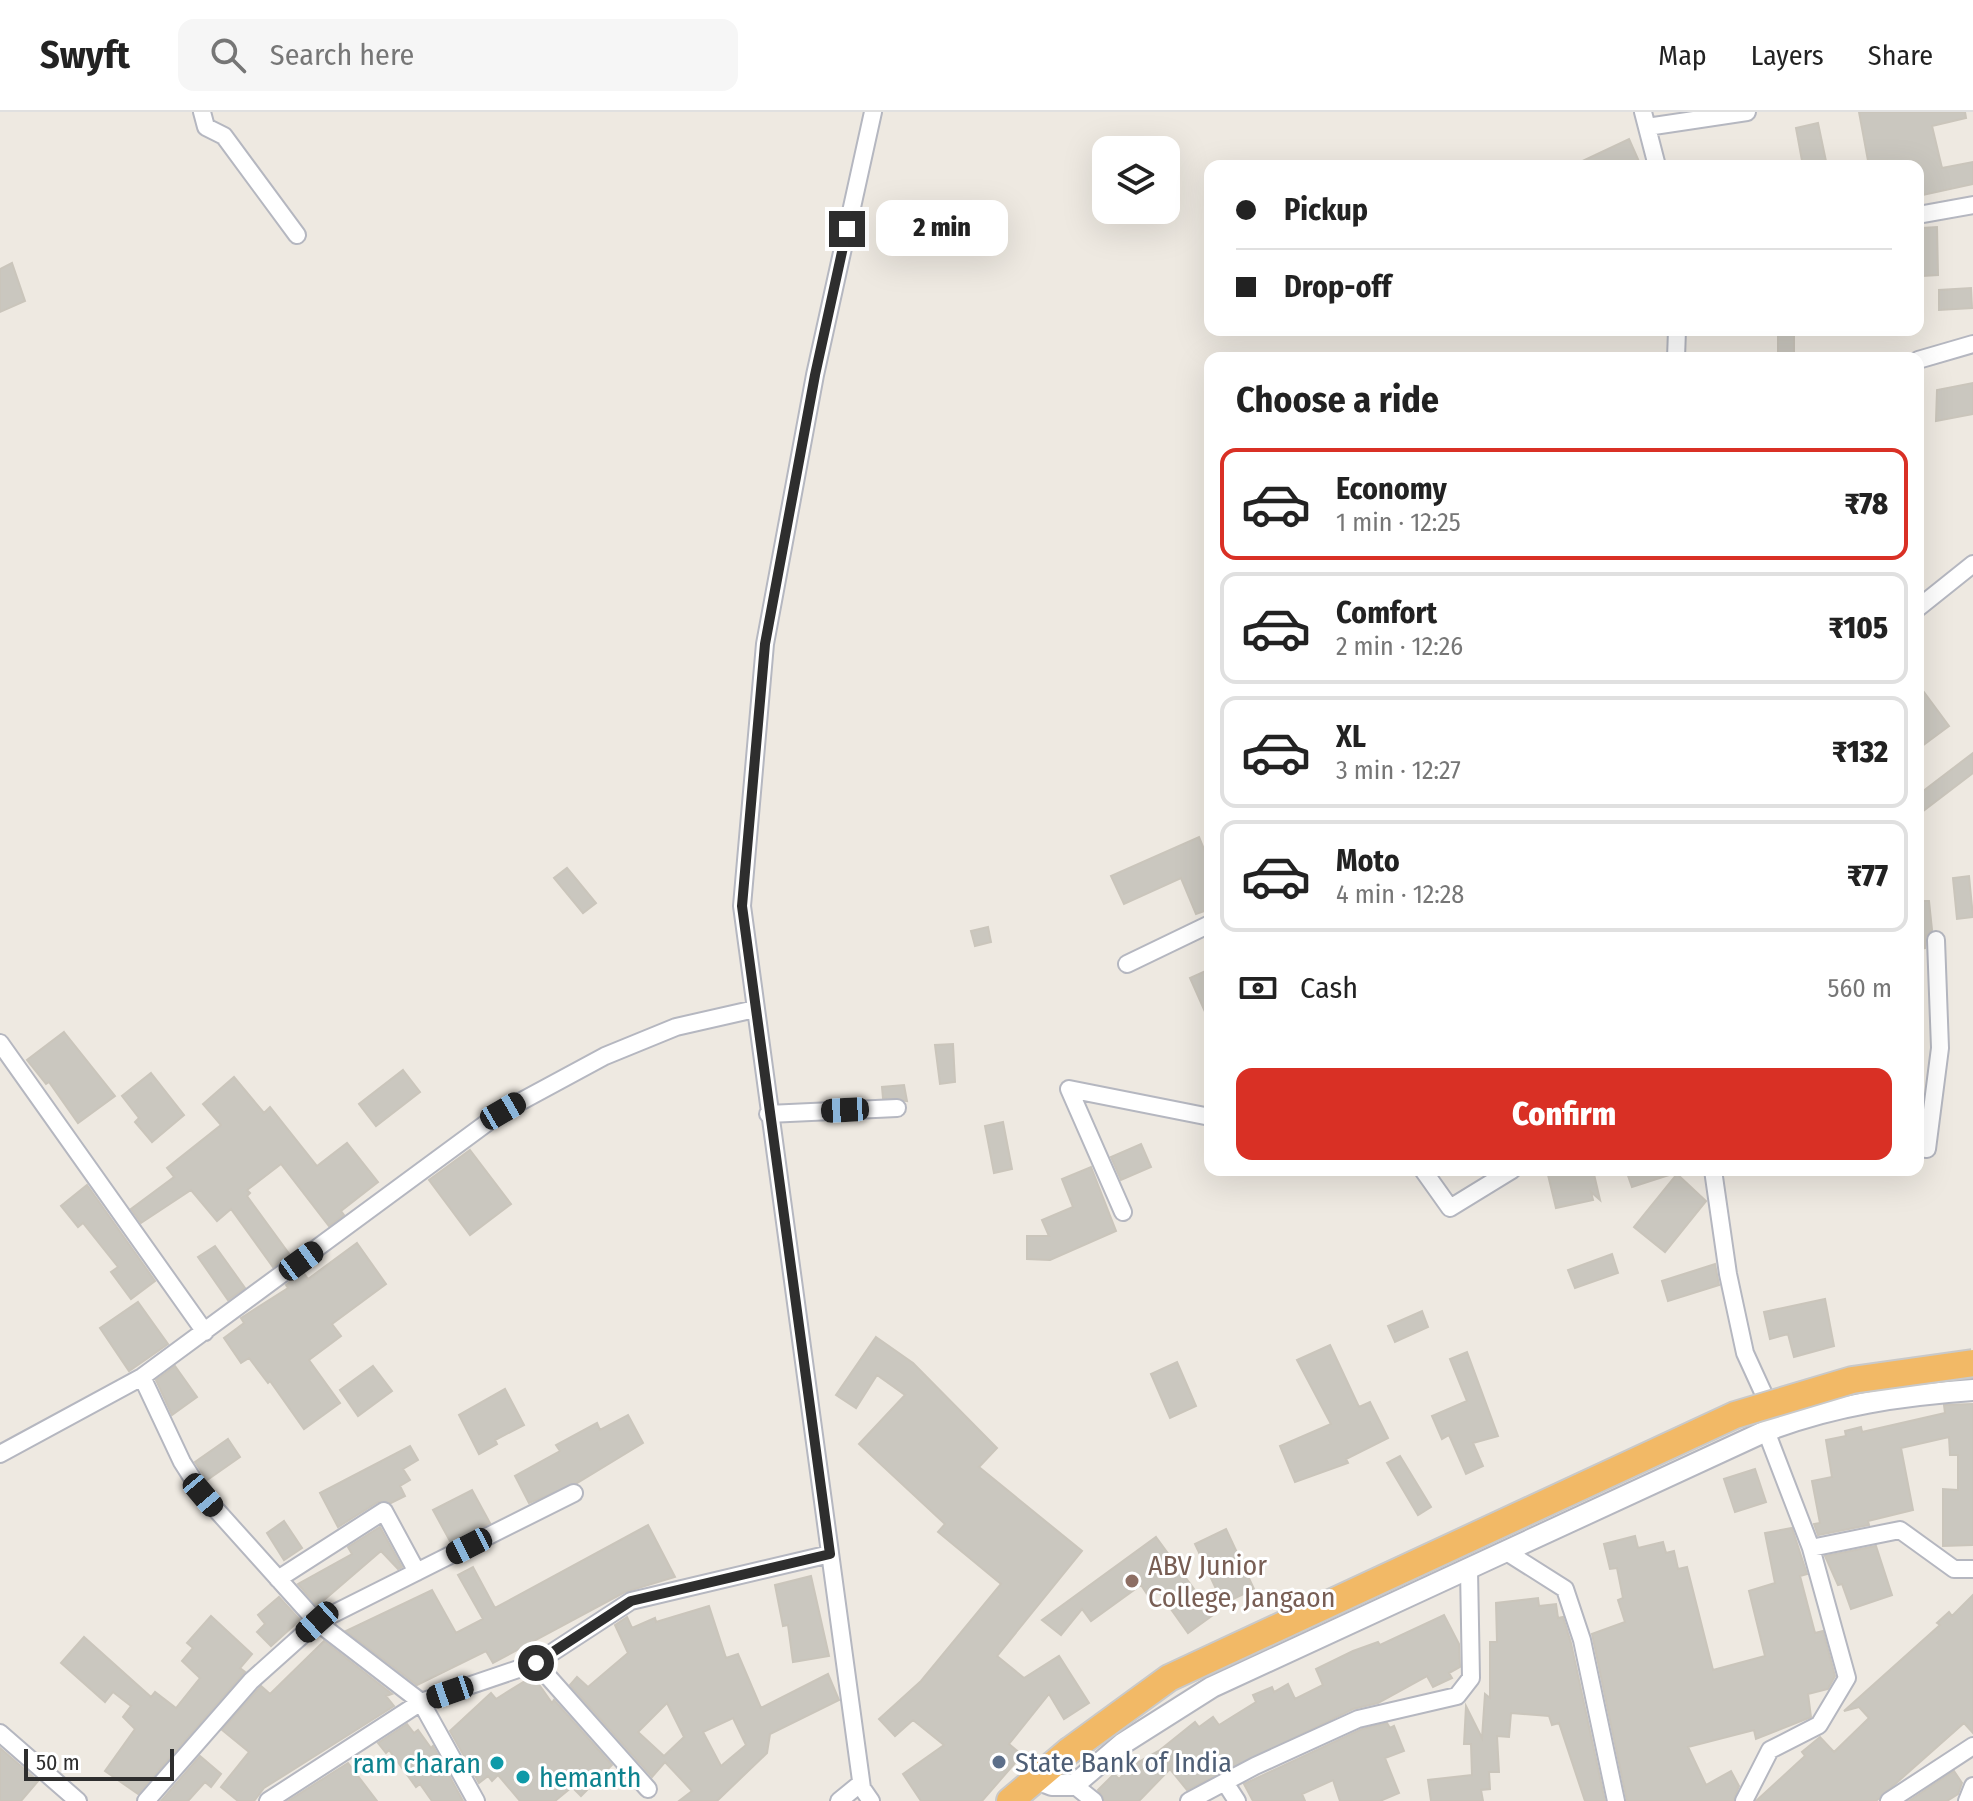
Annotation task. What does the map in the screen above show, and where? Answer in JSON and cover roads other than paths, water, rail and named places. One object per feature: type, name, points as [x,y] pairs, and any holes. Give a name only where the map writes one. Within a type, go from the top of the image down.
[{"type":"highway","points":[[1010,1801],[1034,1778],[1169,1678],[1735,1415],[1852,1380],[1973,1363]]},
{"type":"street","points":[[202,112],[206,127],[224,136],[297,235]]},
{"type":"street","points":[[871,1801],[861,1783],[742,906],[765,644],[815,375],[873,112]]},
{"type":"street","points":[[1655,160],[1645,120],[1747,112]]},
{"type":"street","points":[[1924,214],[1973,205]]},
{"type":"street","points":[[1924,358],[1973,344]]},
{"type":"street","points":[[1924,603],[1973,564]]},
{"type":"street","points":[[1127,964],[1204,927]]},
{"type":"street","points":[[1924,1149],[1927,1149],[1940,1048],[1936,940]]},
{"type":"street","points":[[0,1454],[142,1377],[503,1111],[553,1081],[676,1027],[755,1009]]},
{"type":"street","points":[[0,1043],[205,1332]]},
{"type":"street","points":[[1123,1212],[1069,1089],[1204,1116]]},
{"type":"street","points":[[768,1114],[897,1108]]},
{"type":"street","points":[[1427,1176],[1450,1208],[1502,1176]]},
{"type":"street","points":[[1714,1176],[1728,1274],[1745,1353],[1811,1548],[1847,1678],[1819,1725],[1770,1750],[1744,1801]]},
{"type":"street","points":[[142,1377],[182,1462],[203,1495],[317,1622],[421,1702],[476,1801]]},
{"type":"street","points":[[1074,1785],[1122,1744],[1212,1687],[1772,1428],[1905,1395],[1973,1390]]},
{"type":"street","points":[[146,1801],[251,1681],[317,1622],[574,1493]]},
{"type":"street","points":[[278,1579],[384,1511],[417,1572]]},
{"type":"street","points":[[1811,1548],[1900,1530],[1954,1569],[1973,1569]]},
{"type":"street","points":[[1505,1551],[1565,1589],[1582,1640],[1616,1801]]},
{"type":"street","points":[[268,1801],[421,1702],[536,1663],[631,1601],[830,1554]]},
{"type":"street","points":[[1189,1801],[1255,1766],[1358,1719],[1457,1696],[1471,1678],[1469,1570]]},
{"type":"street","points":[[536,1663],[648,1789]]},
{"type":"street","points":[[0,1733],[78,1801]]},
{"type":"street","points":[[1889,1801],[1973,1746]]},
{"type":"street","points":[[1034,1778],[1052,1785],[1074,1785],[1094,1801]]},
{"type":"street","points":[[839,1801],[861,1783]]},
{"type":"street","points":[[1226,1784],[1237,1801]]},
{"type":"street","points":[[1967,1801],[1973,1786]]},
{"type":"place","name":"ABV Junior College, Jangaon","points":[[1132,1581]]},
{"type":"place","name":"State Bank of India","points":[[999,1762]]},
{"type":"place","name":"ram charan","points":[[497,1763]]},
{"type":"place","name":"hemanth","points":[[523,1777]]}]
